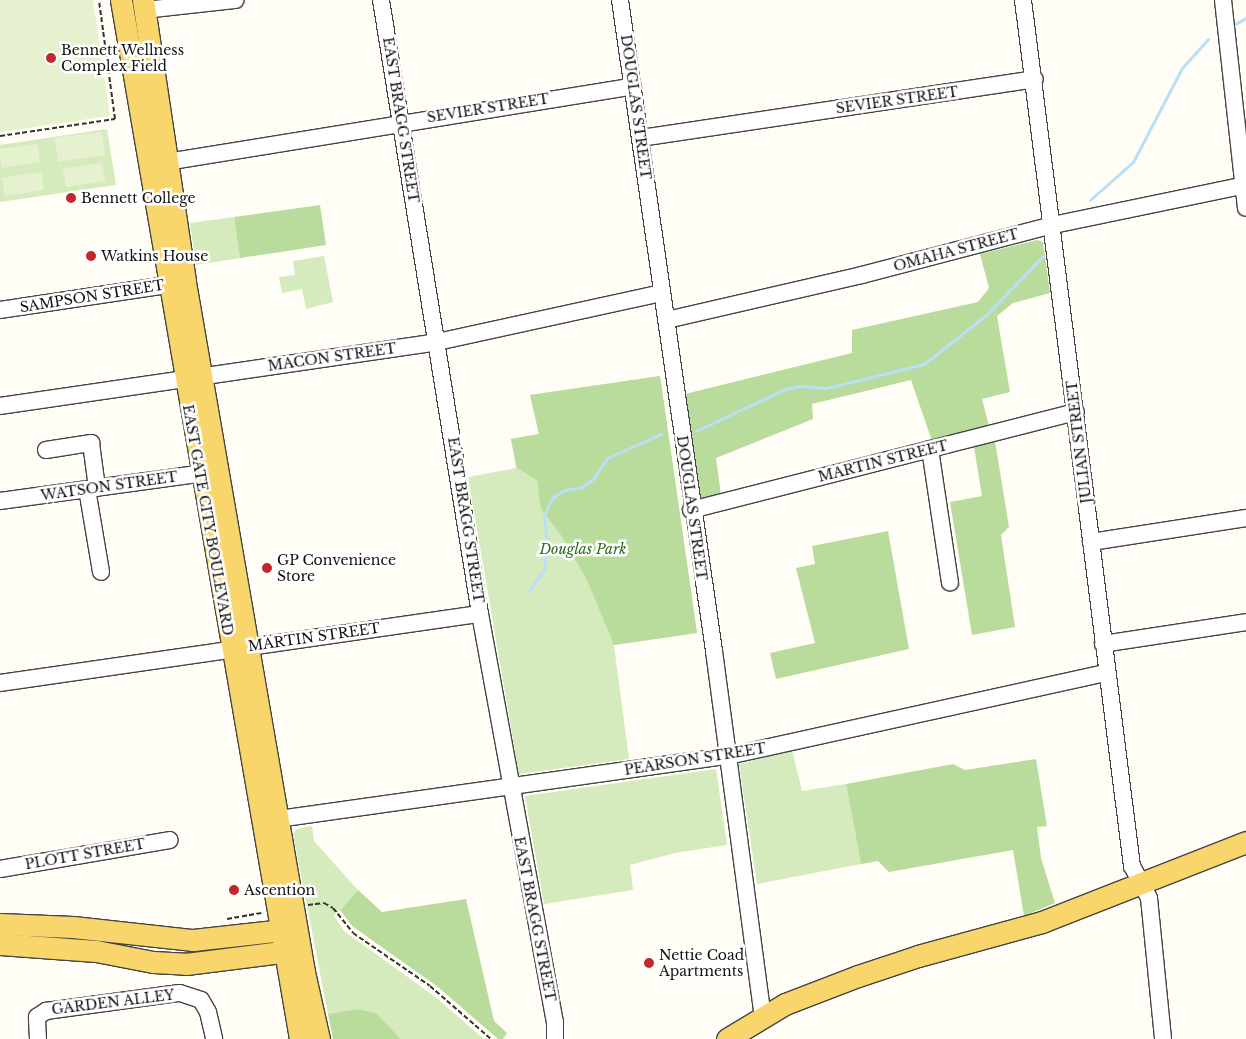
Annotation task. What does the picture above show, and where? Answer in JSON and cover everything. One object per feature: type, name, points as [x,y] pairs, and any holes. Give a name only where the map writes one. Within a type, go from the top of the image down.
[{"type":"main road","name":"EAST GATE CITY BOULEVARD","points":[[121,0],[176,283],[292,951],[300,1039]]},
{"type":"main road","name":"EAST GATE CITY BOULEVARD","points":[[144,5],[166,162],[176,283]]},
{"type":"main road","name":"EAST GATE CITY BOULEVARD","points":[[239,648],[278,819],[288,930]]},
{"type":"main road","points":[[727,1039],[785,1004],[888,964],[1034,925],[1246,842]]},
{"type":"main road","points":[[0,924],[73,927],[193,940],[288,930]]},
{"type":"main road","points":[[0,944],[96,951],[153,962],[186,964],[292,951]]},
{"type":"main road","name":"EAST GATE CITY BOULEVARD","points":[[292,951],[319,1039]]},
{"type":"street","points":[[144,5],[235,0]]},
{"type":"street","name":"EAST BRAGG STREET","points":[[381,0],[438,342],[480,614],[510,788],[555,1022],[555,1039]]},
{"type":"street","name":"DOUGLAS STREET","points":[[620,0],[641,138],[661,293],[667,320],[691,510],[728,756],[763,1016]]},
{"type":"street","name":"JULIAN STREET","points":[[1023,0],[1035,79],[1106,673],[1132,866],[1149,898],[1163,1039]]},
{"type":"street","points":[[1223,0],[1246,208]]},
{"type":"street","name":"SEVIER STREET","points":[[641,138],[1035,79]]},
{"type":"street","name":"SEVIER STREET","points":[[166,162],[402,122],[633,86]]},
{"type":"street","name":"OMAHA STREET","points":[[667,320],[862,275],[1053,225],[1244,186]]},
{"type":"street","name":"SAMPSON STREET","points":[[0,310],[176,283]]},
{"type":"street","name":"MACON STREET","points":[[0,406],[438,342],[661,293]]},
{"type":"street","name":"MARTIN STREET","points":[[691,510],[1076,412]]},
{"type":"street","points":[[46,450],[91,443],[92,489],[101,572]]},
{"type":"street","points":[[930,449],[950,583]]},
{"type":"street","name":"WATSON STREET","points":[[0,501],[209,472]]},
{"type":"street","points":[[1091,542],[1246,518]]},
{"type":"street","name":"MARTIN STREET","points":[[0,683],[480,614]]},
{"type":"street","points":[[1103,644],[1246,622]]},
{"type":"street","name":"PEARSON STREET","points":[[278,819],[728,756],[1106,673]]},
{"type":"street","name":"PLOTT STREET","points":[[0,869],[170,840]]},
{"type":"street","name":"GARDEN ALLEY","points":[[38,1039],[37,1017],[46,1011],[180,993],[201,1000],[208,1012],[214,1039]]},
{"type":"path","points":[[0,136],[115,119],[100,0]]},
{"type":"path","points":[[305,905],[324,904],[333,908],[353,933],[430,986],[491,1039]]},
{"type":"green space","name":"Bennett Wellness Complex Field","points":[[0,0],[93,0],[110,116],[0,132]]},
{"type":"green space","points":[[107,129],[116,185],[0,202],[0,145]]},
{"type":"green space","points":[[102,132],[105,155],[58,162],[55,138]]},
{"type":"green space","points":[[37,144],[40,162],[1,168],[0,149]]},
{"type":"green space","points":[[102,163],[105,181],[66,187],[63,169]]},
{"type":"green space","points":[[41,172],[44,190],[5,196],[2,178]]},
{"type":"green space","points":[[320,205],[326,245],[240,258],[234,217]]},
{"type":"green space","points":[[234,217],[240,258],[196,265],[190,223]]},
{"type":"green space","points":[[1037,240],[1043,242],[1050,293],[1013,303],[997,316],[1010,392],[982,399],[989,426],[932,441],[911,380],[812,404],[813,419],[716,458],[721,495],[700,501],[685,394],[852,353],[852,330],[978,302],[989,288],[980,254]]},
{"type":"green space","points":[[324,256],[333,302],[306,309],[302,289],[282,293],[279,277],[295,275],[293,261]]},
{"type":"green space","name":"Douglas Park","points":[[660,376],[697,633],[614,645],[629,759],[519,774],[468,477],[516,468],[511,439],[539,434],[530,395]]},
{"type":"green space","points":[[660,376],[697,633],[614,645],[587,580],[561,535],[541,509],[537,480],[517,468],[511,439],[539,434],[530,395]]},
{"type":"green space","points":[[995,441],[1009,527],[1001,535],[1015,627],[972,635],[950,502],[982,496],[974,447]]},
{"type":"green space","points":[[888,531],[909,649],[776,679],[770,653],[815,643],[796,568],[815,564],[812,546]]},
{"type":"green space","points":[[792,750],[802,791],[846,784],[861,864],[757,884],[739,764]]},
{"type":"green space","points":[[1036,759],[1047,826],[1037,827],[1041,858],[1055,903],[1024,916],[1013,850],[889,872],[878,861],[861,864],[846,784],[953,764],[965,770]]},
{"type":"green space","points":[[716,769],[727,845],[675,853],[630,865],[633,890],[544,904],[525,796]]},
{"type":"green space","points":[[312,826],[314,841],[358,890],[334,916],[344,931],[434,996],[484,1039],[401,1039],[376,1013],[358,1009],[328,1014],[293,834],[297,829]]},
{"type":"green space","points":[[358,890],[382,912],[466,899],[494,1021],[507,1033],[503,1039],[498,1039],[438,987],[352,926],[340,910]]},
{"type":"green space","points":[[358,1009],[376,1013],[401,1039],[333,1039],[328,1014]]},
{"type":"waterway","points":[[1235,24],[1246,18]]},
{"type":"waterway","points":[[1090,200],[1133,162],[1182,68],[1208,39]]},
{"type":"waterway","points":[[696,431],[785,389],[802,386],[827,388],[924,364],[986,315],[1043,256]]},
{"type":"waterway","points":[[528,592],[544,570],[547,545],[544,516],[552,498],[565,490],[582,487],[594,478],[607,458],[661,434]]},
{"type":"place","name":"Bennett Wellness Complex Field","points":[[51,58]]},
{"type":"place","name":"Bennett College","points":[[71,198]]},
{"type":"place","name":"Watkins House","points":[[91,256]]},
{"type":"place","name":"GP Convenience Store","points":[[267,568]]},
{"type":"place","name":"Ascention","points":[[234,890]]},
{"type":"place","name":"Nettie Coad Apartments","points":[[649,963]]}]
